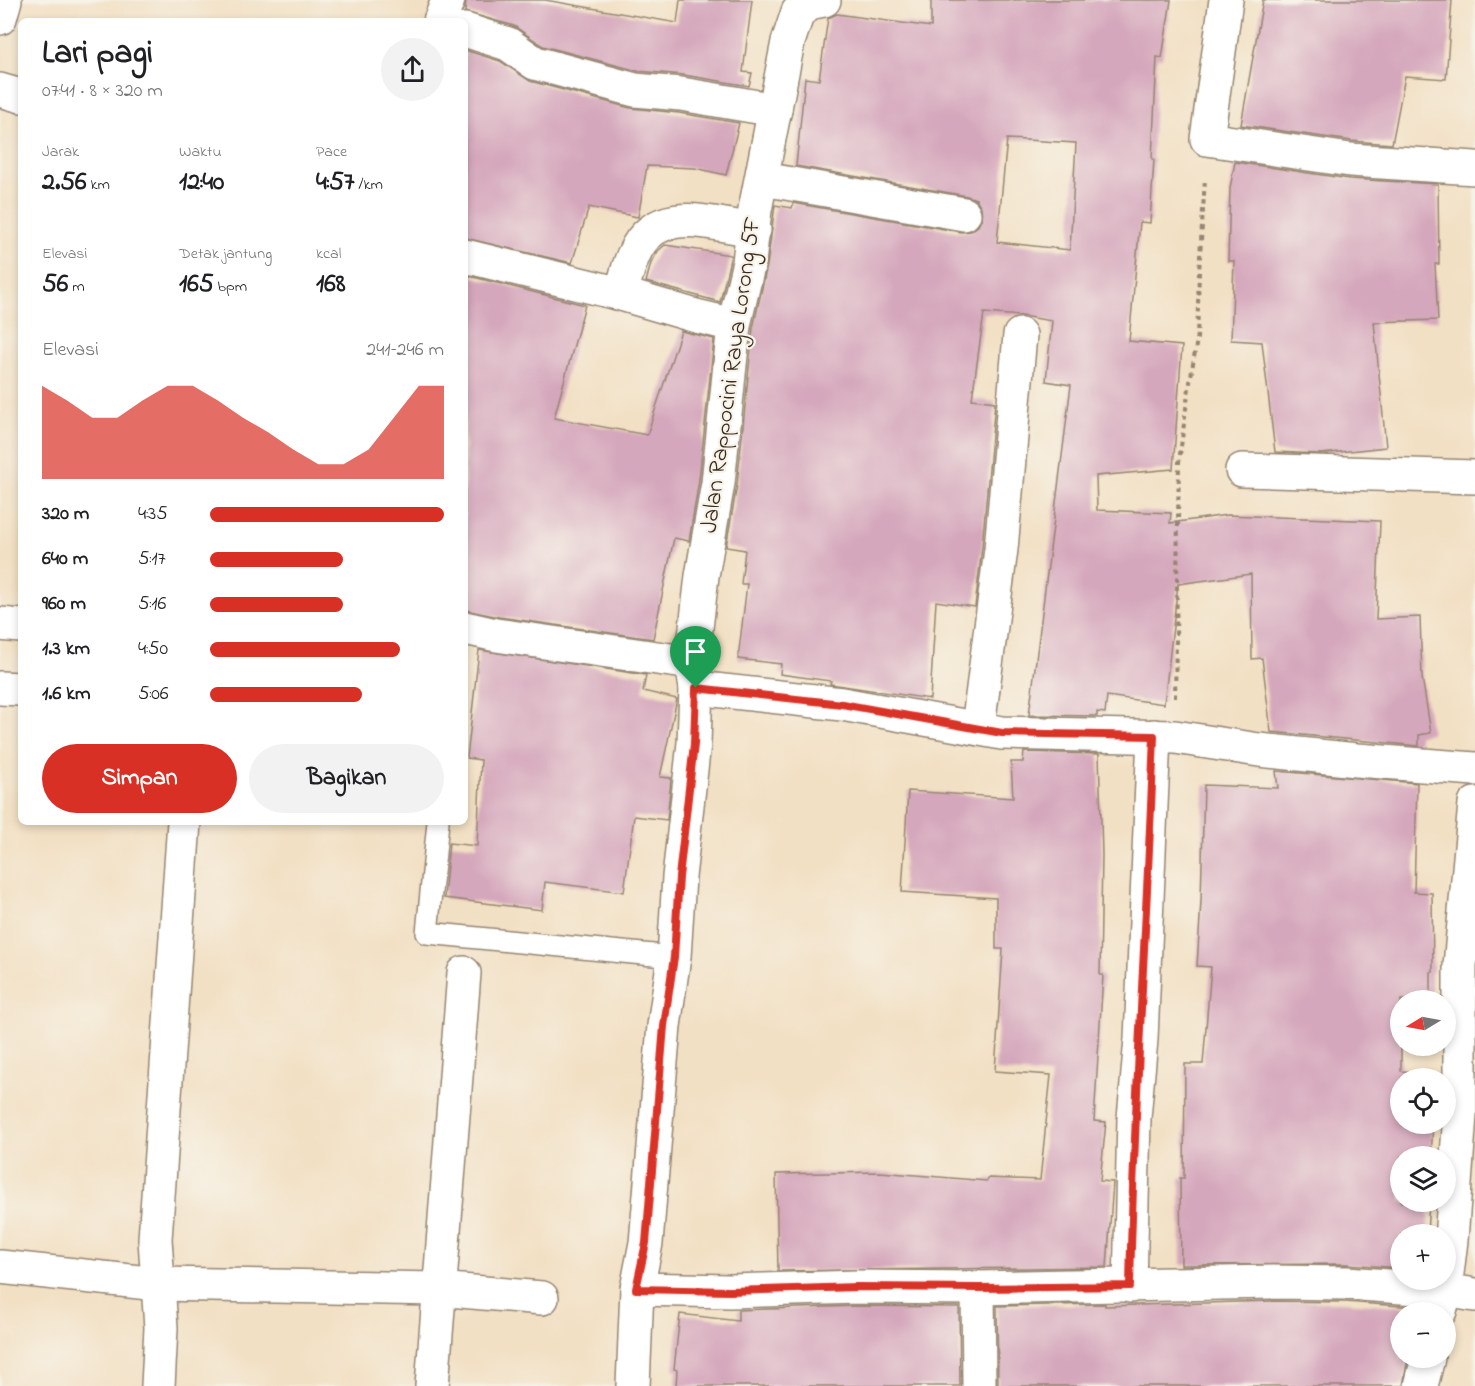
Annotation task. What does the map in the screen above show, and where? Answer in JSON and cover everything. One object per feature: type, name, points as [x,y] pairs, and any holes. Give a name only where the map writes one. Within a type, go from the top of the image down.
[{"type":"street","points":[[0,18],[5,0]]},
{"type":"street","points":[[441,18],[448,0]]},
{"type":"street","name":"Jalan Rappocini Raya Lorong 5F","points":[[633,1386],[636,1289],[646,1243],[664,1026],[674,957],[679,877],[694,744],[694,675],[702,576],[718,483],[734,325],[749,262],[755,210],[763,179],[788,42],[798,12],[813,2],[824,0]]},
{"type":"street","points":[[1226,0],[1207,139],[1350,160],[1475,168]]},
{"type":"street","points":[[468,31],[508,44],[535,63],[635,90],[681,94],[775,110]]},
{"type":"street","points":[[0,90],[18,95]]},
{"type":"street","points":[[763,179],[964,214]]},
{"type":"street","points":[[621,294],[634,252],[648,233],[662,224],[680,219],[754,230]]},
{"type":"street","points":[[468,257],[621,294],[734,325]]},
{"type":"street","points":[[978,727],[1001,549],[1020,335]]},
{"type":"street","points":[[1242,470],[1475,477]]},
{"type":"street","points":[[0,624],[18,626]]},
{"type":"street","points":[[468,629],[842,704],[1002,733],[1164,736],[1269,751],[1475,769]]},
{"type":"street","points":[[0,688],[18,689]]},
{"type":"street","points":[[1130,1286],[1134,1118],[1164,736]]},
{"type":"street","points":[[636,1289],[730,1291],[857,1287],[978,1288],[1272,1282],[1346,1283],[1453,1299],[1451,1240],[1460,1114],[1460,966],[1475,804]]},
{"type":"street","points":[[158,1386],[161,1328],[155,1239],[184,825]]},
{"type":"street","points":[[432,1386],[464,973]]},
{"type":"street","points":[[0,1267],[158,1284],[438,1289],[542,1298]]},
{"type":"street","points":[[978,1288],[979,1386]]},
{"type":"street","points":[[1421,1386],[1426,1368]]},
{"type":"lane","points":[[438,825],[427,933],[674,957]]},
{"type":"path","points":[[1164,736],[1179,462],[1197,339],[1207,139]]},
{"type":"building","points":[[466,0],[545,0],[677,23],[680,0],[752,0],[743,72],[752,73],[749,86],[684,75],[638,71],[543,46],[514,26],[465,12]]},
{"type":"building","points":[[931,0],[1171,0],[1162,58],[1157,57],[1150,223],[1140,222],[1129,341],[1182,346],[1173,469],[1096,476],[1097,510],[1171,513],[1170,523],[1227,515],[1380,521],[1376,619],[1420,617],[1422,677],[1431,733],[1419,735],[1419,746],[1271,732],[1262,658],[1252,659],[1251,574],[1178,584],[1164,704],[1107,696],[1105,713],[1097,712],[1097,716],[1029,715],[1071,385],[1046,381],[1052,321],[1022,316],[984,313],[972,399],[995,402],[975,607],[936,601],[930,699],[780,674],[781,664],[738,659],[747,584],[741,584],[745,550],[726,547],[737,485],[753,328],[767,266],[775,205],[792,208],[793,203],[961,232],[971,231],[978,226],[982,218],[981,207],[976,199],[967,196],[796,166],[805,78],[819,80],[828,18],[837,14],[931,27]],"holes":[[[1007,139],[1076,143],[1070,250],[997,242]]]},
{"type":"building","points":[[1263,0],[1452,0],[1446,79],[1405,76],[1392,144],[1352,141],[1241,125]]},
{"type":"building","points":[[468,51],[500,61],[530,81],[630,108],[739,123],[726,175],[695,168],[647,166],[638,217],[589,207],[572,263],[468,239]]},
{"type":"building","points":[[1235,162],[1349,179],[1438,184],[1439,264],[1435,264],[1438,320],[1374,322],[1386,447],[1321,454],[1275,452],[1262,342],[1231,340],[1234,261],[1228,261],[1230,188]]},
{"type":"building","points":[[665,245],[731,255],[720,302],[646,282],[651,263],[658,251]]},
{"type":"building","points":[[468,276],[585,305],[554,418],[647,435],[681,331],[714,339],[699,480],[689,541],[674,538],[653,639],[468,611]]},
{"type":"building","points":[[479,650],[646,675],[643,691],[677,699],[660,777],[671,778],[667,820],[634,816],[624,892],[545,882],[542,910],[444,898],[449,843],[477,846],[481,760],[468,758]]},
{"type":"building","points":[[1024,752],[1099,754],[1102,854],[1100,975],[1103,975],[1094,1121],[1106,1122],[1100,1181],[1113,1182],[1107,1267],[778,1271],[776,1174],[880,1172],[987,1181],[988,1178],[1040,1180],[1051,1075],[995,1071],[1003,949],[996,949],[996,898],[902,892],[908,791],[1013,798],[1011,762],[1023,762]]},
{"type":"building","points":[[1276,771],[1417,783],[1414,892],[1432,893],[1433,972],[1431,972],[1431,990],[1390,990],[1390,1056],[1401,1056],[1401,1068],[1390,1068],[1390,1134],[1432,1134],[1432,1146],[1390,1146],[1390,1212],[1428,1212],[1428,1224],[1390,1224],[1390,1267],[1346,1264],[1181,1265],[1180,1178],[1184,1178],[1185,1064],[1203,1064],[1211,967],[1197,966],[1204,785],[1278,788]]},
{"type":"building","points":[[1272,1301],[1390,1305],[1390,1368],[1406,1368],[1403,1386],[998,1386],[997,1306],[1105,1304],[1105,1306]]},
{"type":"building","points":[[857,1306],[959,1307],[960,1386],[676,1386],[677,1370],[674,1369],[680,1314],[738,1321],[738,1310]]},
{"type":"route","points":[[696,688],[842,704],[1002,733],[1154,736],[1141,1038],[1134,1118],[1130,1286],[857,1287],[730,1291],[636,1289],[646,1243],[664,1026],[674,957],[679,877],[694,744],[696,688]]}]
